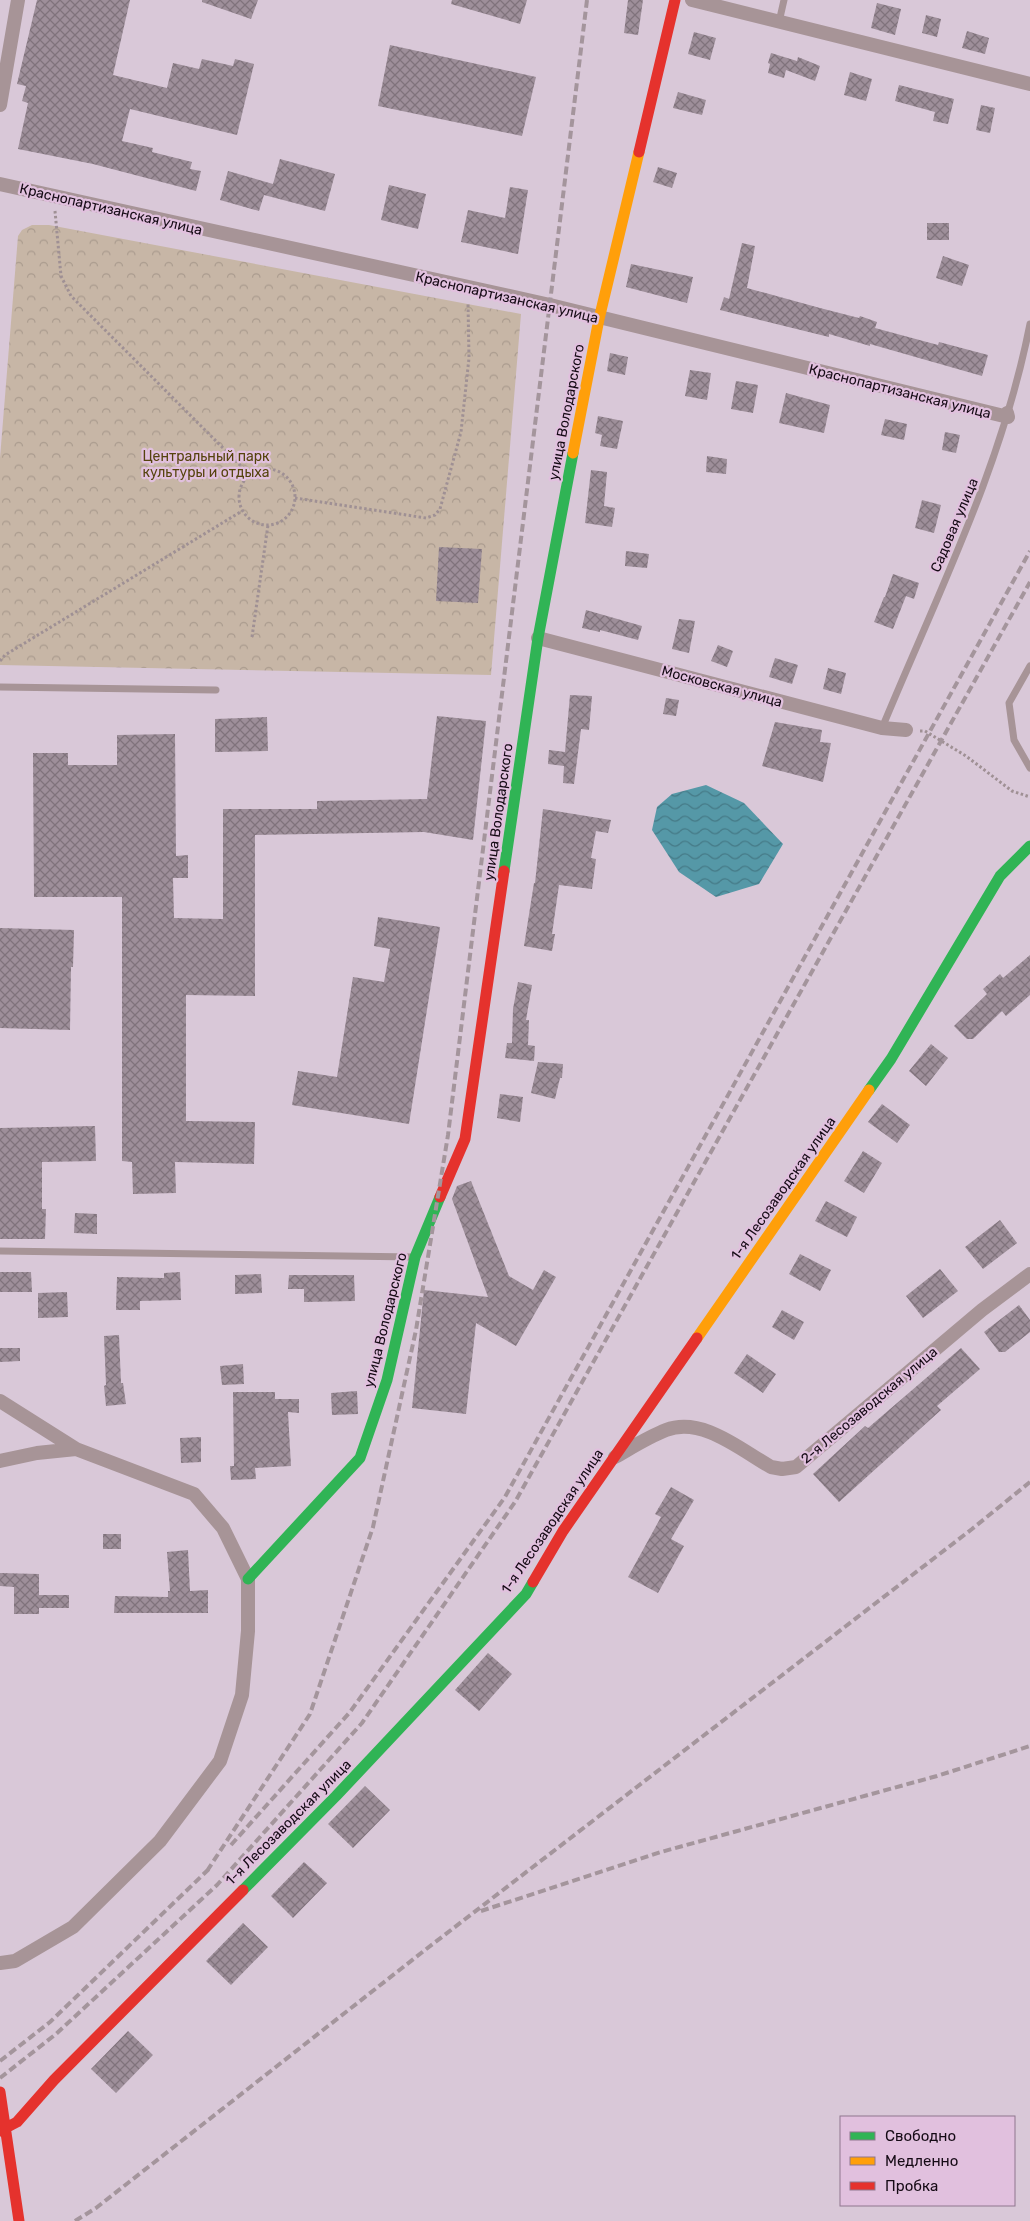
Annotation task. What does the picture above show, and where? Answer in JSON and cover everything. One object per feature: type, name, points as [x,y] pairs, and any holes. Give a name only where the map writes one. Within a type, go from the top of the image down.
[{"type":"street","points":[[0,105],[18,0]]},
{"type":"street","name":"улица Володарского","points":[[248,1579],[360,1458],[388,1380],[414,1257],[465,1139],[538,638],[599,319],[675,0]]},
{"type":"street","points":[[692,0],[1030,84]]},
{"type":"street","name":"Краснопартизанская улица","points":[[0,184],[550,305],[599,319],[1008,415]]},
{"type":"street","name":"Московская улица","points":[[538,638],[882,728],[906,730]]},
{"type":"street","name":"1-я Лесозаводская улица","points":[[0,2131],[17,2122],[54,2080],[336,1796],[526,1594],[563,1531],[612,1459],[891,1059],[1000,876],[1030,846]]},
{"type":"street","name":"2-я Лесозаводская улица","points":[[612,1459],[667,1430],[688,1426],[705,1429],[772,1467],[782,1469],[796,1467],[982,1310],[1030,1274]]},
{"type":"street","points":[[0,1401],[51,1435],[76,1449],[194,1494],[223,1528],[248,1579],[248,1631],[242,1695],[220,1761],[160,1841],[73,1927],[15,1961],[0,1963]]},
{"type":"street","points":[[0,1461],[37,1453],[76,1449]]},
{"type":"street","points":[[0,2092],[19,2221]]},
{"type":"lane","points":[[779,22],[784,0]]},
{"type":"lane","name":"Садовая улица","points":[[882,728],[981,498],[1023,362],[1030,324]]},
{"type":"lane","points":[[1030,666],[1009,703],[1014,740],[1030,768]]},
{"type":"lane","points":[[0,687],[216,690]]},
{"type":"lane","points":[[0,1251],[414,1257]]},
{"type":"path","points":[[54,196],[61,276],[66,289],[249,474]]},
{"type":"path","points":[[295,498],[426,518],[435,515],[440,509],[461,432],[470,358],[468,288]]},
{"type":"path","points":[[268,468],[277,470],[290,481],[295,498],[289,514],[283,520],[268,525],[249,519],[242,511],[239,496],[241,487],[249,474],[268,468]]},
{"type":"path","points":[[0,661],[5,655],[242,511]]},
{"type":"path","points":[[252,637],[268,525]]},
{"type":"path","points":[[906,730],[925,731],[966,756],[1012,791],[1030,797]]},
{"type":"green space","name":"Центральный парк культуры и отдыха","points":[[32,225],[49,225],[521,314],[491,675],[0,665],[0,458],[18,236],[22,230]]},
{"type":"water","points":[[706,785],[744,803],[783,844],[759,884],[716,897],[679,872],[652,830],[657,807],[672,794]]},
{"type":"building","points":[[37,0],[130,0],[113,75],[167,88],[173,63],[199,69],[202,59],[233,66],[235,59],[254,64],[237,135],[130,109],[122,141],[153,148],[152,152],[192,162],[190,169],[201,171],[196,191],[93,164],[18,149],[28,103],[22,101],[26,86],[17,84]]},
{"type":"building","points":[[202,0],[258,0],[251,19],[202,2]]},
{"type":"building","points":[[452,0],[527,0],[520,24],[451,4]]},
{"type":"building","points":[[628,0],[643,0],[638,35],[624,33]]},
{"type":"building","points":[[877,3],[901,9],[895,35],[871,28]]},
{"type":"building","points":[[926,15],[941,19],[937,37],[922,33]]},
{"type":"building","points":[[967,31],[989,38],[985,54],[962,48]]},
{"type":"building","points":[[694,32],[716,38],[710,60],[688,54]]},
{"type":"building","points":[[390,45],[536,77],[522,136],[378,106]]},
{"type":"building","points":[[771,53],[797,61],[798,57],[820,66],[815,81],[786,70],[784,78],[768,73]]},
{"type":"building","points":[[850,72],[872,79],[866,101],[844,95]]},
{"type":"building","points":[[899,85],[954,99],[948,124],[933,121],[935,112],[895,101]]},
{"type":"building","points":[[678,92],[706,100],[702,115],[673,108]]},
{"type":"building","points":[[981,105],[995,108],[990,133],[976,130]]},
{"type":"building","points":[[280,159],[335,174],[325,211],[264,195],[259,211],[220,200],[228,171],[273,184]]},
{"type":"building","points":[[658,167],[677,173],[672,188],[653,182]]},
{"type":"building","points":[[389,185],[426,194],[418,229],[381,220]]},
{"type":"building","points":[[510,187],[528,190],[518,254],[461,242],[468,210],[505,218]]},
{"type":"building","points":[[927,223],[949,223],[949,240],[927,240]]},
{"type":"building","points":[[742,243],[755,246],[747,288],[859,318],[860,316],[877,322],[875,328],[938,345],[939,342],[988,355],[982,376],[870,344],[870,346],[829,334],[829,337],[720,310],[724,297],[729,299]]},
{"type":"building","points":[[943,256],[969,265],[962,286],[936,278]]},
{"type":"building","points":[[631,264],[693,277],[687,303],[626,287]]},
{"type":"building","points":[[610,353],[628,357],[625,375],[607,371]]},
{"type":"building","points":[[690,370],[711,373],[707,400],[685,396]]},
{"type":"building","points":[[736,381],[758,385],[753,413],[731,409]]},
{"type":"building","points":[[786,393],[830,405],[824,433],[779,423]]},
{"type":"building","points":[[598,416],[623,421],[617,449],[600,446],[602,435],[595,433]]},
{"type":"building","points":[[885,419],[907,424],[904,440],[881,435]]},
{"type":"building","points":[[945,432],[960,435],[956,453],[942,450]]},
{"type":"building","points":[[707,456],[727,459],[726,474],[706,472]]},
{"type":"building","points":[[591,470],[607,472],[604,506],[615,508],[612,527],[585,523]]},
{"type":"building","points":[[922,500],[941,505],[934,533],[915,528]]},
{"type":"building","points":[[439,547],[482,549],[478,603],[436,601]]},
{"type":"building","points":[[626,551],[649,554],[647,568],[625,566]]},
{"type":"building","points":[[893,574],[919,583],[914,599],[906,596],[893,629],[874,622]]},
{"type":"building","points":[[586,610],[642,626],[638,640],[600,630],[600,632],[582,628]]},
{"type":"building","points":[[679,619],[695,621],[689,653],[672,649]]},
{"type":"building","points":[[718,645],[733,651],[727,667],[711,661]]},
{"type":"building","points":[[775,658],[798,665],[792,684],[769,677]]},
{"type":"building","points":[[828,668],[846,673],[841,694],[823,689]]},
{"type":"building","points":[[570,695],[592,696],[589,730],[581,729],[574,784],[563,783],[564,766],[548,764],[549,750],[565,752]]},
{"type":"building","points":[[666,698],[679,700],[676,716],[663,714]]},
{"type":"building","points":[[437,716],[486,721],[473,840],[424,832],[255,835],[255,996],[186,995],[186,1121],[255,1122],[254,1164],[175,1162],[176,1193],[133,1194],[132,1162],[122,1161],[122,897],[34,897],[33,753],[68,753],[68,765],[117,765],[117,735],[175,734],[176,856],[188,855],[188,878],[173,878],[174,918],[223,919],[223,809],[317,809],[317,801],[427,799]]},
{"type":"building","points":[[267,717],[268,751],[215,752],[215,719]]},
{"type":"building","points":[[775,722],[822,730],[820,742],[831,743],[823,782],[762,766]]},
{"type":"building","points":[[543,809],[611,820],[608,833],[596,831],[591,858],[596,859],[592,889],[559,885],[552,934],[555,934],[552,951],[524,946],[535,883]]},
{"type":"building","points":[[378,917],[440,927],[409,1124],[292,1105],[298,1071],[337,1077],[353,977],[384,982],[390,949],[374,946]]},
{"type":"building","points":[[0,928],[74,930],[73,967],[71,967],[70,1030],[0,1028]]},
{"type":"building","points":[[1030,955],[1030,995],[1006,1016],[1002,1011],[973,1039],[967,1039],[954,1026],[987,994],[983,989],[1000,974],[1003,978]]},
{"type":"building","points":[[518,982],[532,985],[526,1020],[529,1020],[528,1045],[535,1046],[534,1061],[505,1058],[507,1043],[512,1043],[513,1009]]},
{"type":"building","points":[[931,1044],[948,1058],[926,1086],[909,1071]]},
{"type":"building","points":[[538,1062],[563,1064],[562,1078],[560,1078],[555,1099],[531,1093]]},
{"type":"building","points":[[500,1094],[523,1097],[520,1122],[497,1118]]},
{"type":"building","points":[[882,1104],[910,1125],[897,1143],[868,1122]]},
{"type":"building","points":[[95,1126],[96,1161],[42,1162],[42,1209],[46,1209],[45,1239],[0,1239],[0,1128]]},
{"type":"building","points":[[863,1151],[882,1163],[864,1193],[844,1181]]},
{"type":"building","points":[[471,1181],[509,1276],[533,1290],[544,1270],[556,1277],[516,1346],[476,1323],[466,1414],[412,1408],[424,1290],[488,1297],[452,1199],[457,1186]]},
{"type":"building","points":[[826,1201],[857,1217],[847,1237],[815,1221]]},
{"type":"building","points":[[75,1213],[97,1214],[97,1234],[74,1233]]},
{"type":"building","points":[[1000,1220],[1017,1243],[983,1269],[965,1247]]},
{"type":"building","points":[[800,1254],[831,1270],[820,1291],[789,1274]]},
{"type":"building","points":[[940,1269],[958,1291],[923,1318],[906,1296]]},
{"type":"building","points":[[0,1272],[31,1272],[32,1292],[0,1292]]},
{"type":"building","points":[[180,1272],[181,1300],[140,1301],[140,1310],[116,1310],[117,1277],[164,1278],[164,1273]]},
{"type":"building","points":[[261,1274],[262,1293],[235,1294],[235,1275]]},
{"type":"building","points":[[289,1275],[354,1275],[355,1301],[304,1302],[304,1289],[288,1289]]},
{"type":"building","points":[[67,1292],[68,1317],[38,1318],[38,1293]]},
{"type":"building","points":[[1019,1305],[1030,1320],[1030,1332],[1005,1352],[999,1352],[984,1332]]},
{"type":"building","points":[[782,1310],[804,1322],[794,1340],[772,1327]]},
{"type":"building","points":[[119,1335],[121,1383],[123,1383],[126,1404],[106,1406],[104,1336]]},
{"type":"building","points":[[0,1348],[20,1348],[20,1361],[0,1362]]},
{"type":"building","points":[[961,1348],[980,1369],[937,1406],[941,1410],[839,1502],[813,1474],[865,1426],[868,1428]]},
{"type":"building","points":[[747,1354],[776,1374],[763,1393],[734,1373]]},
{"type":"building","points":[[243,1364],[244,1384],[222,1385],[220,1366]]},
{"type":"building","points":[[357,1391],[358,1414],[332,1415],[331,1393]]},
{"type":"building","points":[[233,1392],[275,1392],[275,1399],[299,1399],[299,1413],[288,1412],[291,1466],[255,1468],[256,1479],[231,1480],[230,1466],[234,1466]]},
{"type":"building","points":[[201,1437],[201,1462],[181,1463],[180,1438]]},
{"type":"building","points":[[671,1487],[694,1500],[671,1539],[684,1546],[658,1593],[628,1577],[661,1517],[655,1514]]},
{"type":"building","points":[[103,1534],[121,1534],[121,1549],[103,1549]]},
{"type":"building","points":[[188,1550],[190,1591],[208,1590],[208,1613],[114,1613],[115,1596],[168,1597],[168,1591],[170,1591],[167,1552]]},
{"type":"building","points":[[0,1573],[39,1574],[39,1595],[69,1595],[69,1608],[39,1608],[39,1614],[14,1614],[14,1587],[0,1586]]},
{"type":"building","points":[[488,1653],[512,1674],[479,1711],[455,1690]]},
{"type":"building","points":[[365,1786],[390,1810],[353,1848],[328,1824]]},
{"type":"building","points":[[304,1862],[327,1883],[293,1918],[271,1896]]},
{"type":"building","points":[[243,1923],[268,1947],[231,1985],[206,1961]]},
{"type":"building","points":[[128,2031],[153,2055],[116,2093],[91,2069]]},
{"type":"railway","points":[[207,1871],[310,1714],[373,1527],[416,1330],[448,1135],[587,0]]},
{"type":"railway","points":[[231,1845],[350,1712],[505,1497],[1030,551]]},
{"type":"railway","points":[[0,2078],[56,2034],[217,1885],[362,1723],[515,1502],[1030,582]]},
{"type":"railway","points":[[75,2221],[96,2208],[425,1950],[972,1529],[1030,1482]]},
{"type":"railway","points":[[481,1911],[661,1852],[937,1776],[1030,1746]]},
{"type":"railway","points":[[0,2061],[50,2022],[211,1867]]},
{"type":"traffic: fast","points":[[504,871],[538,638],[573,453]]},
{"type":"traffic: fast","points":[[869,1090],[891,1059],[1000,876],[1030,846]]},
{"type":"traffic: fast","points":[[248,1579],[360,1458],[387,1380],[415,1257],[440,1197]]},
{"type":"traffic: fast","points":[[243,1890],[336,1796],[526,1594],[533,1582]]},
{"type":"traffic: slow","points":[[573,453],[599,319],[639,152]]},
{"type":"traffic: slow","points":[[697,1338],[869,1090]]},
{"type":"traffic: jam","points":[[639,152],[675,0]]},
{"type":"traffic: jam","points":[[440,1197],[465,1139],[504,871]]},
{"type":"traffic: jam","points":[[533,1582],[563,1531],[697,1338]]},
{"type":"traffic: jam","points":[[0,2131],[17,2122],[54,2080],[243,1890]]},
{"type":"traffic: jam","points":[[0,2092],[19,2221]]}]
